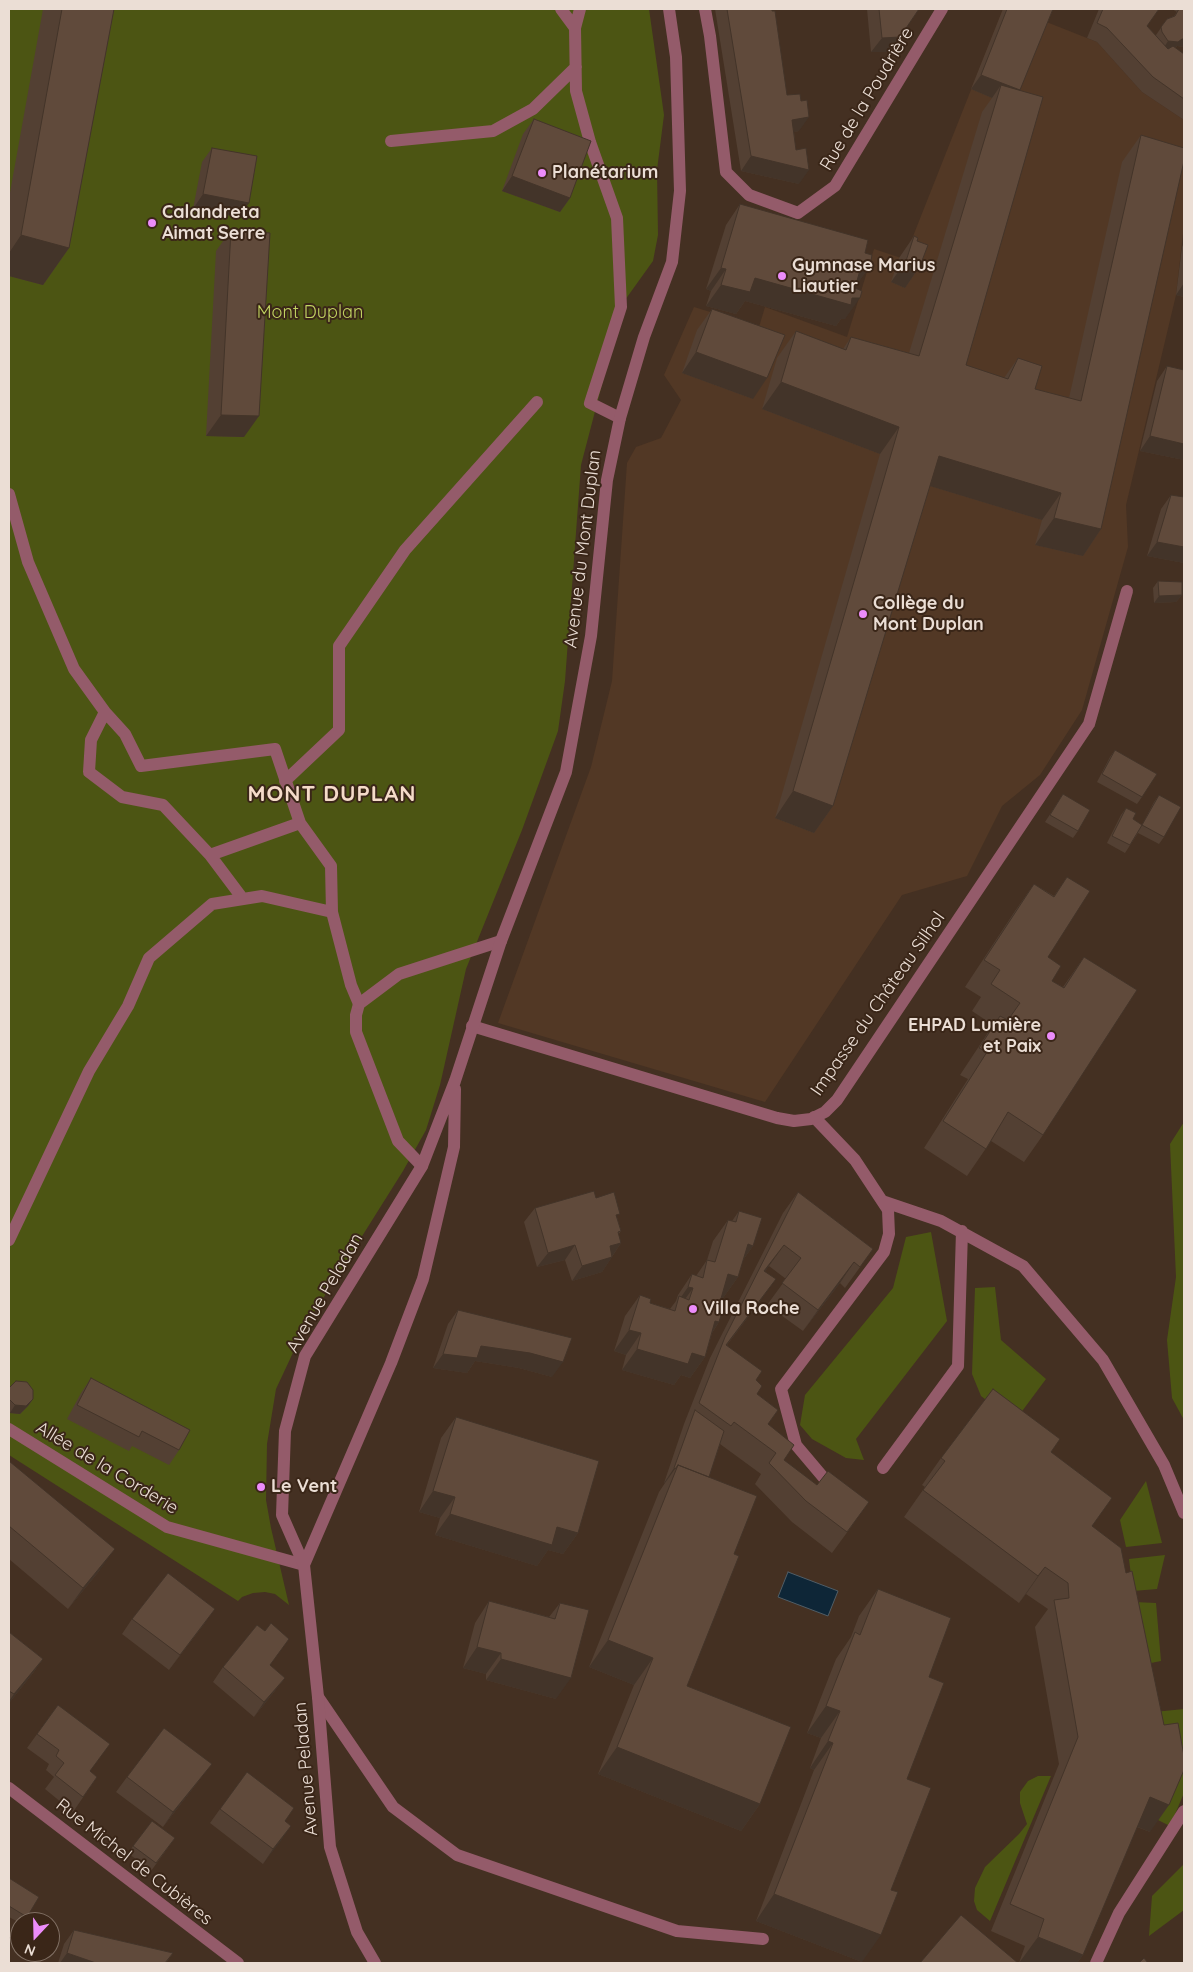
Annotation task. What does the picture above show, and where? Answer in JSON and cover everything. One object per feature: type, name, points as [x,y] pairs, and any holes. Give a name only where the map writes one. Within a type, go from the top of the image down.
[{"type":"street","points":[[561,9],[575,28]]},
{"type":"street","points":[[580,9],[575,28],[576,91],[590,142],[617,218],[621,307],[590,402],[620,418]]},
{"type":"street","name":"Avenue du Mont Duplan","points":[[472,1026],[501,941],[566,772],[591,636],[607,480],[620,418],[644,337],[672,262],[680,191],[676,57],[669,9]]},
{"type":"street","name":"Rue de la Poudrière","points":[[705,9],[710,36],[726,172],[749,195],[798,213],[836,186],[942,9]]},
{"type":"street","points":[[391,140],[493,131],[533,109],[576,67]]},
{"type":"street","points":[[285,781],[339,730],[339,646],[405,550],[537,402]]},
{"type":"street","points":[[9,494],[28,562],[74,669],[105,712],[125,734],[141,766],[274,748],[300,823],[331,866],[332,912],[351,985],[359,1004]]},
{"type":"street","name":"Impasse du Château Silhol","points":[[472,1026],[749,1110],[794,1121],[811,1119],[825,1112],[837,1100],[1088,724],[1127,591]]},
{"type":"street","points":[[105,712],[91,740],[89,772],[122,797],[163,805],[210,855],[243,900]]},
{"type":"street","points":[[210,855],[300,823]]},
{"type":"street","points":[[9,1240],[90,1072],[128,1006],[149,958],[212,904],[262,896],[332,912]]},
{"type":"street","points":[[422,1166],[398,1141],[359,1041],[356,1032],[356,1015],[359,1004],[399,974],[501,941]]},
{"type":"street","name":"Avenue Peladan","points":[[375,1963],[357,1932],[330,1847],[318,1697],[304,1565],[282,1515],[285,1431],[305,1356],[422,1166],[455,1081],[472,1026]]},
{"type":"street","name":"Avenue Peladan","points":[[304,1565],[391,1363],[422,1279],[454,1148],[455,1081]]},
{"type":"street","points":[[814,1117],[855,1160],[888,1210],[889,1234],[884,1252],[781,1389],[796,1445],[836,1492]]},
{"type":"street","points":[[882,1201],[941,1220],[1023,1266],[1103,1360],[1164,1465],[1184,1513]]},
{"type":"street","points":[[883,1468],[958,1366],[962,1231]]},
{"type":"street","name":"Allée de la Corderie","points":[[9,1429],[167,1527],[304,1565]]},
{"type":"street","points":[[318,1697],[393,1807],[457,1855],[677,1931],[763,1939]]},
{"type":"street","name":"Rue Michel de Cubières","points":[[9,1788],[238,1963]]},
{"type":"street","points":[[1096,1963],[1119,1913],[1184,1811]]},
{"type":"shaded area","name":"Collège du Mont Duplan","points":[[1003,9],[1044,21],[1097,42],[1142,92],[1184,120],[1184,225],[1176,295],[1126,505],[1128,547],[1082,710],[1040,775],[1002,806],[967,876],[902,895],[765,1102],[498,1023],[591,767],[612,681],[627,463],[636,447],[661,438],[681,400],[664,375],[694,307],[759,327],[765,307],[847,337],[874,249],[904,259]]},
{"type":"green space","name":"Mont Duplan","points":[[9,9],[649,9],[664,115],[657,170],[658,235],[653,261],[620,307],[581,465],[565,681],[558,731],[522,830],[466,969],[440,1085],[426,1130],[403,1171],[305,1327],[276,1389],[267,1444],[266,1500],[289,1605],[275,1594],[265,1592],[253,1593],[242,1597],[238,1601],[9,1455]]},
{"type":"green space","points":[[1184,1122],[1184,1420],[1172,1398],[1167,1340],[1176,1277],[1170,1144]]},
{"type":"green space","points":[[931,1232],[947,1321],[856,1439],[864,1460],[846,1458],[812,1439],[800,1425],[805,1395],[893,1288],[906,1237]]},
{"type":"green space","points":[[995,1287],[1001,1340],[1046,1379],[1014,1422],[981,1396],[972,1374],[975,1288]]},
{"type":"green space","points":[[1146,1481],[1162,1543],[1126,1547],[1120,1520]]},
{"type":"green space","points":[[1165,1555],[1157,1589],[1133,1591],[1129,1559]]},
{"type":"green space","points":[[1134,1602],[1156,1603],[1161,1661],[1146,1664]]},
{"type":"green space","points":[[1184,1709],[1184,1793],[1170,1826],[1156,1819],[1154,1712]]},
{"type":"green space","points":[[1038,1776],[1051,1776],[990,1921],[977,1910],[974,1901],[975,1888],[985,1867],[1027,1824],[1020,1803],[1020,1792],[1028,1781]]},
{"type":"green space","points":[[1184,1864],[1184,1910],[1149,1936],[1152,1896]]},
{"type":"water","points":[[788,1572],[838,1591],[828,1616],[778,1597]]},
{"type":"building","points":[[62,9],[114,9],[69,248],[21,235]]},
{"type":"building","points":[[727,9],[772,9],[772,11],[775,11],[787,95],[800,94],[801,101],[807,100],[809,117],[792,120],[796,150],[806,148],[809,170],[751,156]]},
{"type":"building","points":[[879,9],[919,9],[900,37],[882,38]]},
{"type":"building","points":[[1007,9],[1053,9],[1020,90],[981,75]]},
{"type":"building","points":[[1103,9],[1159,9],[1147,26],[1168,49],[1173,46],[1184,54],[1184,99],[1153,77],[1107,28],[1097,23]]},
{"type":"building","points":[[1179,9],[1184,9],[1184,39],[1178,42],[1168,41],[1161,27],[1167,19],[1175,16]]},
{"type":"building","name":"Collège du Mont Duplan","points":[[1001,85],[1043,97],[966,365],[1008,379],[1018,358],[1042,366],[1035,389],[1081,401],[1141,135],[1184,148],[1184,161],[1101,529],[1054,518],[1061,493],[939,456],[833,806],[793,791],[899,427],[781,382],[796,331],[846,350],[851,337],[919,356]]},
{"type":"building","name":"Planétarium","points":[[534,119],[591,141],[570,198],[512,176]]},
{"type":"building","points":[[212,148],[257,156],[249,203],[203,194]]},
{"type":"building","name":"Gymnase Marius Liautier","points":[[740,204],[868,240],[865,253],[872,255],[870,266],[862,263],[855,288],[862,291],[860,298],[852,298],[851,305],[755,278],[750,292],[721,285],[726,269],[721,268]]},
{"type":"building","points":[[231,230],[270,233],[259,416],[221,415]]},
{"type":"building","points":[[914,236],[918,238],[917,241],[928,245],[920,266],[906,261]]},
{"type":"building","points":[[712,309],[785,335],[767,378],[696,352]]},
{"type":"building","points":[[1167,366],[1184,370],[1184,444],[1150,436]]},
{"type":"building","points":[[1171,495],[1184,497],[1184,547],[1157,542]]},
{"type":"building","points":[[1158,581],[1182,582],[1182,595],[1159,596]]},
{"type":"building","points":[[1115,750],[1157,774],[1142,797],[1102,774]]},
{"type":"building","points":[[1063,794],[1090,810],[1078,831],[1050,815]]},
{"type":"building","points":[[1159,795],[1181,807],[1164,837],[1142,825]]},
{"type":"building","points":[[1126,808],[1136,813],[1133,819],[1142,825],[1130,845],[1112,836]]},
{"type":"building","name":"EHPAD Lumière et Paix","points":[[1067,877],[1090,891],[1048,957],[1061,966],[1052,981],[1064,988],[1084,957],[1137,990],[1043,1135],[1008,1112],[986,1149],[943,1121],[987,1052],[979,1048],[1000,1016],[1008,1020],[1020,1003],[991,984],[1000,970],[984,960],[1034,884],[1054,897]]},
{"type":"building","points":[[594,1191],[596,1198],[614,1192],[620,1214],[616,1215],[621,1231],[618,1232],[621,1243],[610,1246],[612,1257],[582,1266],[575,1245],[548,1253],[535,1208]]},
{"type":"building","points":[[798,1192],[873,1249],[860,1267],[854,1262],[818,1310],[782,1283],[801,1258],[784,1245],[764,1271],[776,1279],[726,1345],[762,1371],[756,1380],[762,1386],[757,1394],[778,1410],[768,1424],[794,1445],[784,1460],[817,1485],[828,1471],[869,1502],[847,1532],[806,1501],[769,1463],[776,1453],[734,1422],[731,1426],[699,1403],[725,1337]]},
{"type":"building","name":"Villa Roche","points":[[739,1211],[762,1218],[753,1246],[748,1244],[738,1277],[728,1274],[720,1302],[725,1303],[719,1322],[715,1321],[705,1357],[692,1353],[688,1364],[637,1349],[641,1333],[629,1330],[640,1295],[651,1299],[650,1303],[675,1311],[679,1296],[689,1300],[693,1288],[688,1287],[692,1274],[703,1278],[707,1260],[715,1262],[728,1220],[736,1222]]},
{"type":"building","points":[[458,1310],[572,1338],[563,1362],[530,1353],[481,1346],[477,1358],[443,1354]]},
{"type":"building","points":[[91,1378],[190,1430],[179,1450],[142,1431],[139,1437],[77,1405]]},
{"type":"building","points":[[16,1381],[27,1382],[33,1390],[33,1399],[26,1406],[15,1405],[9,1399],[9,1388]]},
{"type":"building","points":[[993,1389],[1060,1439],[1051,1452],[1112,1498],[1092,1526],[1121,1548],[1126,1573],[1132,1571],[1164,1725],[1178,1723],[1184,1756],[1184,1770],[1169,1805],[1150,1797],[1083,1955],[1038,1937],[1044,1919],[1010,1904],[1078,1737],[1054,1600],[1069,1598],[1068,1583],[1045,1567],[1038,1576],[923,1490],[945,1461],[941,1458]]},
{"type":"building","points":[[695,1410],[724,1431],[709,1477],[678,1465],[674,1468]]},
{"type":"building","points":[[456,1417],[599,1461],[578,1533],[557,1527],[552,1545],[450,1514],[455,1497],[433,1491]]},
{"type":"building","points":[[9,1461],[115,1549],[83,1588],[9,1526]]},
{"type":"building","points":[[678,1465],[757,1496],[734,1554],[739,1556],[687,1686],[791,1727],[760,1804],[617,1747],[653,1658],[608,1640]]},
{"type":"building","points":[[168,1573],[215,1609],[180,1655],[132,1619]]},
{"type":"building","points":[[878,1589],[951,1618],[929,1677],[944,1683],[907,1779],[931,1788],[891,1890],[898,1892],[881,1935],[774,1894],[833,1743],[828,1741],[840,1711],[826,1706],[855,1632],[860,1635]]},
{"type":"building","points":[[489,1601],[555,1619],[560,1603],[589,1610],[571,1678],[501,1659],[501,1653],[477,1647]]},
{"type":"building","points":[[271,1623],[289,1639],[270,1665],[285,1678],[264,1702],[223,1667],[257,1625],[265,1631]]},
{"type":"building","points":[[9,1632],[43,1659],[14,1694],[9,1691]]},
{"type":"building","points":[[58,1705],[110,1744],[90,1771],[97,1777],[83,1797],[55,1775],[64,1763],[56,1756],[59,1750],[37,1734]]},
{"type":"building","points":[[164,1728],[212,1764],[173,1812],[127,1777]]},
{"type":"building","points":[[247,1772],[294,1808],[285,1821],[291,1826],[273,1849],[220,1809]]},
{"type":"building","points":[[152,1821],[175,1838],[156,1863],[133,1846]]},
{"type":"building","points":[[9,1878],[39,1897],[30,1912],[19,1912],[9,1906]]},
{"type":"building","points":[[961,1915],[1018,1963],[920,1963]]},
{"type":"building","points":[[74,1930],[173,1953],[165,1963],[96,1963],[67,1953]]},
{"type":"building","points":[[1144,1958],[1148,1963],[1139,1963]]},
{"type":"place","name":"Planétarium","points":[[542,173]]},
{"type":"place","name":"Calandreta Aimat Serre","points":[[152,223]]},
{"type":"place","name":"Gymnase Marius Liautier","points":[[782,276]]},
{"type":"place","name":"Collège du Mont Duplan","points":[[863,614]]},
{"type":"place","name":"EHPAD Lumière et Paix","points":[[1051,1036]]},
{"type":"place","name":"Villa Roche","points":[[693,1309]]},
{"type":"place","name":"Le Vent","points":[[261,1487]]},
{"type":"district","name":"MONT DUPLAN","points":[[332,794]]}]
